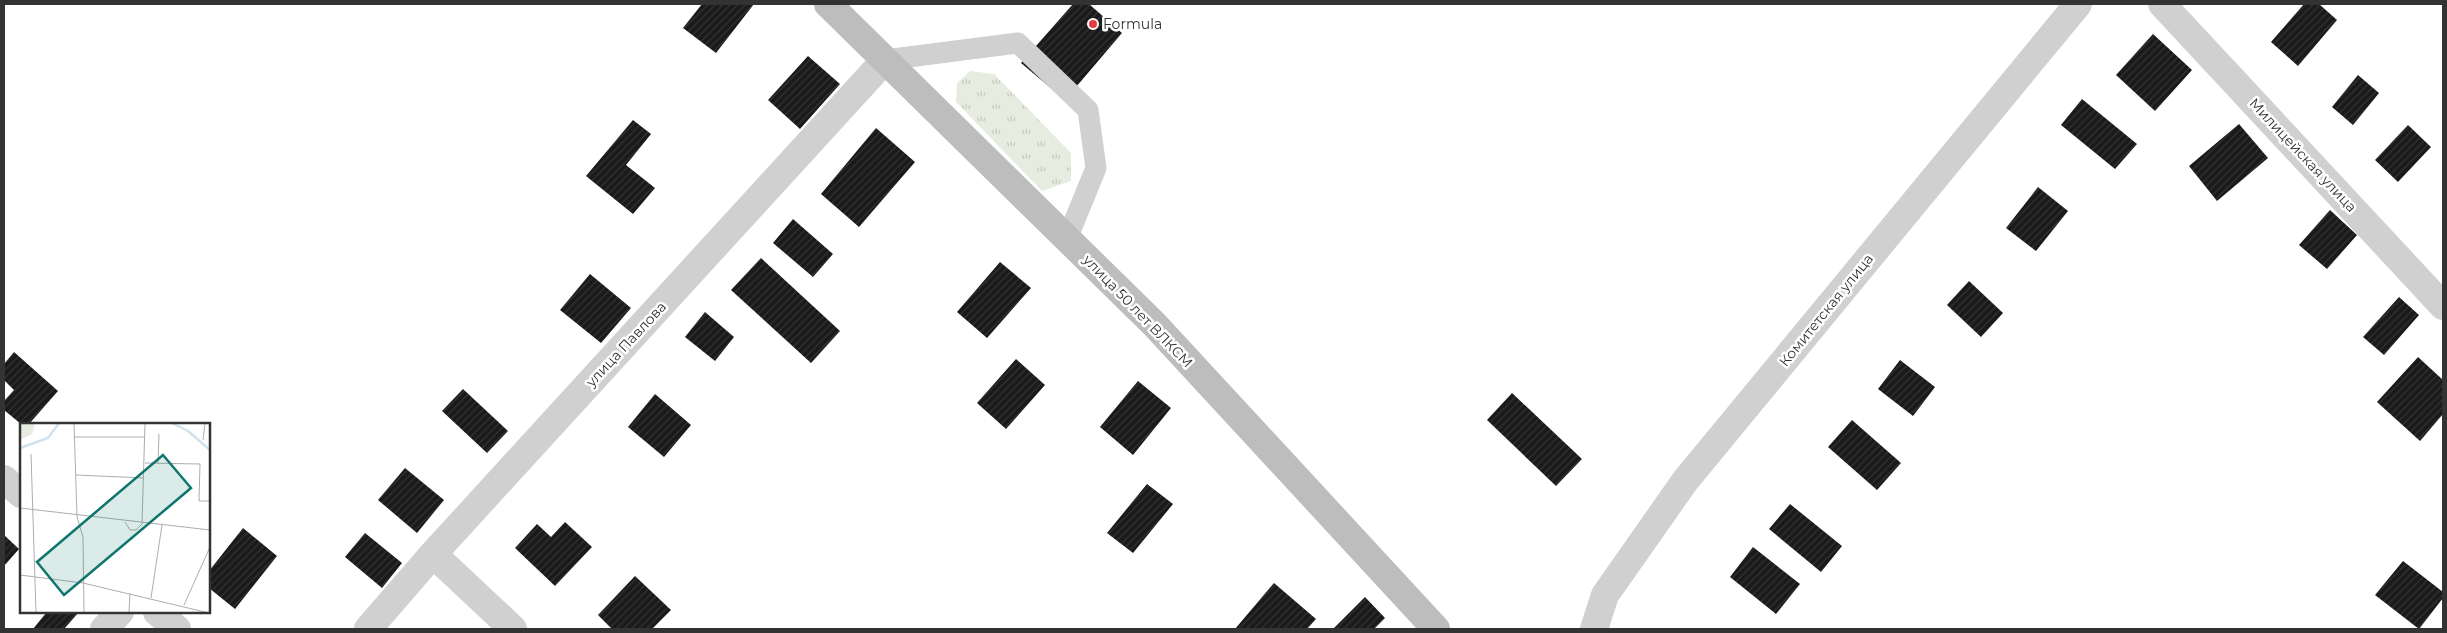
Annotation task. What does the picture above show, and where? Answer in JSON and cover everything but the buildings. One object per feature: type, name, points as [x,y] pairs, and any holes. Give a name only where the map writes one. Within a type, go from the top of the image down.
[{"type":"main road","name":"улица 50 лет ВЛКСМ","points":[[828,4],[1155,325],[1436,629]]},
{"type":"street","name":"Комитетская улица","points":[[1594,629],[1605,595],[1685,481],[2078,4]]},
{"type":"street","name":"Милицейская улица","points":[[2162,4],[2443,306]]},
{"type":"street","name":"улица Павлова","points":[[368,629],[433,554],[886,60]]},
{"type":"street","points":[[4,479],[20,493]]},
{"type":"street","points":[[433,554],[513,629]]},
{"type":"street","points":[[104,629],[119,613]]},
{"type":"street","points":[[158,613],[177,629]]},
{"type":"lane","points":[[886,60],[1018,43],[1088,110],[1096,168],[1067,239]]},
{"type":"green space","points":[[970,71],[994,74],[1071,153],[1071,181],[1042,191],[956,102],[957,83]]},
{"type":"place","name":"Formula","points":[[1093,24]]}]
